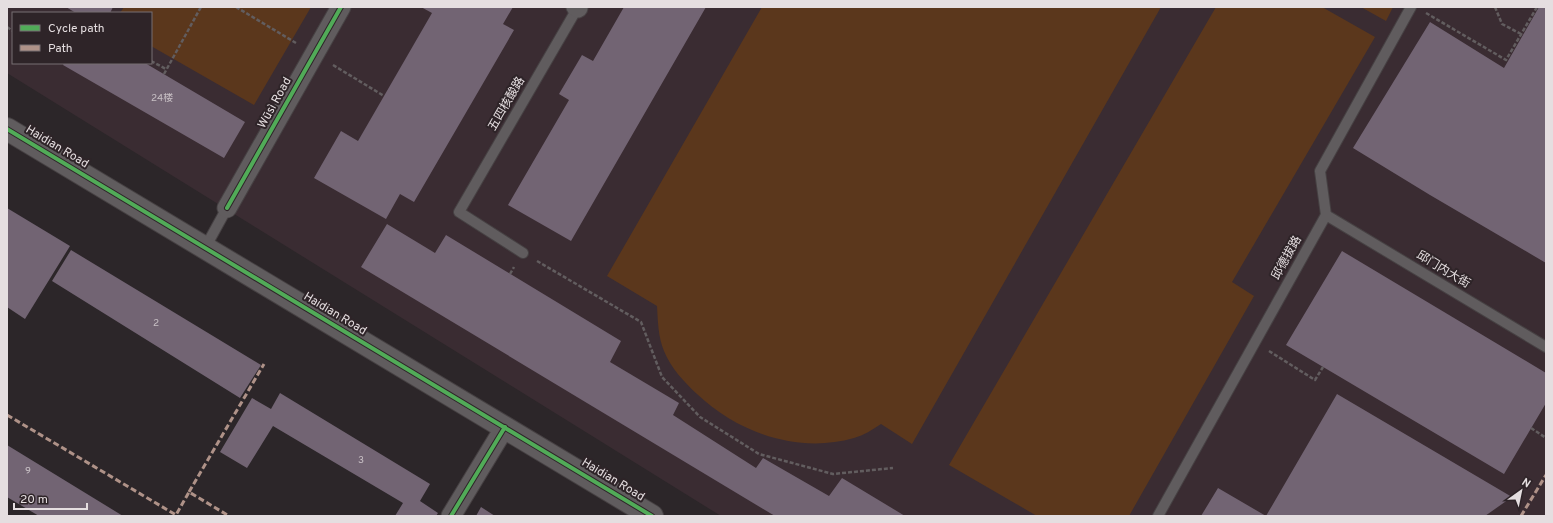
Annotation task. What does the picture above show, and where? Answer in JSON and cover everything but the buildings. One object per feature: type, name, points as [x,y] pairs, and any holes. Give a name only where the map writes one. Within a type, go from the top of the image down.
[{"type":"street","name":"Wūsì Road","points":[[227,208],[341,7]]},
{"type":"street","name":"Haidian Road","points":[[7,129],[652,516]]},
{"type":"street","points":[[451,516],[505,427]]},
{"type":"lane","name":"五四核酸路","points":[[523,252],[459,212],[577,7]]},
{"type":"lane","points":[[1326,215],[1320,171],[1411,7]]},
{"type":"lane","points":[[205,248],[227,208]]},
{"type":"lane","name":"邱德拔路","points":[[1158,516],[1326,215]]},
{"type":"lane","name":"邱门内大街","points":[[1326,215],[1546,347]]},
{"type":"path","points":[[164,74],[201,7]]},
{"type":"path","points":[[236,7],[384,96]]},
{"type":"path","points":[[1495,7],[1496,13],[1502,24],[1520,34]]},
{"type":"path","points":[[1422,11],[1506,60],[1537,7]]},
{"type":"path","points":[[152,62],[166,70]]},
{"type":"path","points":[[523,252],[642,322],[662,377],[700,418],[759,454],[833,474],[893,468]]},
{"type":"path","points":[[1255,343],[1315,380],[1323,367]]},
{"type":"path","points":[[1531,428],[1546,438]]},
{"type":"shaded area","points":[[7,7],[1546,7],[1546,516],[721,516],[7,73]]},
{"type":"shaded area","points":[[124,7],[311,7],[254,105],[152,47],[152,12],[121,12]]},
{"type":"shaded area","points":[[762,7],[1161,7],[912,444],[881,424],[854,438],[833,442],[812,443],[770,437],[731,420],[713,408],[697,394],[683,380],[670,363],[664,351],[661,340],[657,306],[607,276]]},
{"type":"shaded area","points":[[1216,7],[1322,7],[1375,37],[1232,282],[1254,296],[1129,516],[1037,516],[949,465]]},
{"type":"shaded area","points":[[1361,7],[1393,7],[1386,21]]},
{"type":"marked path","points":[[189,492],[264,364]]},
{"type":"marked path","points":[[7,415],[176,515],[189,492],[229,516]]},
{"type":"marked path","points":[[1521,516],[1546,475]]},
{"type":"cycle path","points":[[227,208],[341,7]]},
{"type":"cycle path","points":[[7,129],[652,516]]},
{"type":"cycle path","points":[[451,516],[505,427]]}]
